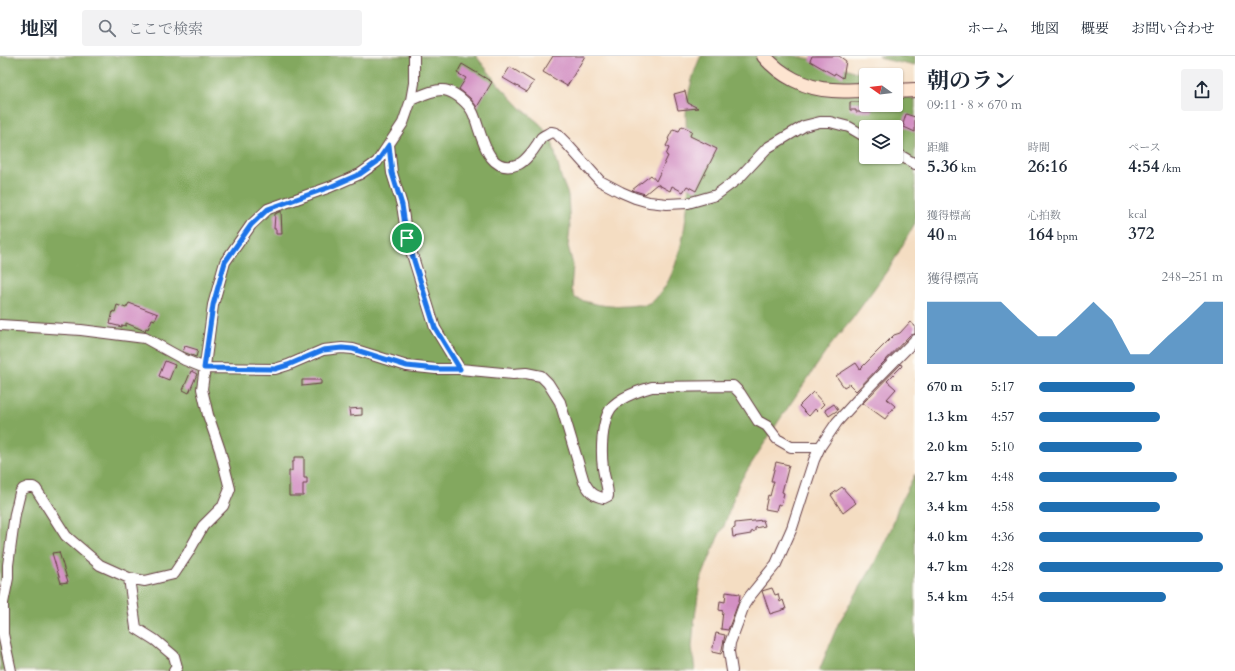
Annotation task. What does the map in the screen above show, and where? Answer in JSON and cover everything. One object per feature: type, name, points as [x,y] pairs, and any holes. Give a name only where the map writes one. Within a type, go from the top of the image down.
[{"type":"main road","points":[[764,56],[782,73],[814,87],[830,90],[859,90]]},
{"type":"main road","points":[[903,91],[915,90]]},
{"type":"street","points":[[11,671],[3,634],[3,603],[8,578],[8,565],[14,514],[20,493],[23,489],[28,487],[33,487],[36,489],[66,536],[100,565],[129,578],[145,581],[174,574],[203,526],[224,506],[230,488],[220,450],[208,415],[202,389],[213,305],[225,262],[251,225],[268,209],[330,187],[360,174],[377,162],[404,122],[414,83],[414,56]]},
{"type":"street","points":[[410,100],[428,92],[447,90],[457,97],[466,104],[472,112],[485,148],[491,158],[498,164],[510,165],[520,163],[536,146],[541,138],[551,132],[556,133],[600,181],[635,198],[649,202],[667,204],[688,203],[716,195],[739,178],[767,148],[804,126],[820,122],[830,122],[850,127],[859,133]]},
{"type":"street","points":[[389,145],[392,173],[402,205],[407,238],[435,328],[460,369]]},
{"type":"street","points":[[903,157],[915,164]]},
{"type":"street","points":[[0,325],[81,330],[145,338],[185,360],[204,368],[275,369],[323,350],[342,348],[353,349],[407,366],[513,374],[526,373],[541,376],[548,383],[560,402],[584,482],[590,493],[604,498],[608,496],[608,490],[603,468],[601,443],[607,418],[611,408],[639,390],[652,387],[733,386],[740,393],[758,421],[767,426],[777,439],[791,447],[820,447]]},
{"type":"street","points":[[732,671],[729,652],[730,643],[744,605],[776,564],[792,528],[814,460],[820,447],[837,422],[915,340]]},
{"type":"street","points":[[129,578],[136,628],[155,640],[174,656],[176,667],[174,671]]},
{"type":"green space","points":[[0,56],[476,56],[499,85],[521,108],[540,124],[552,141],[561,177],[568,195],[570,229],[568,246],[573,265],[571,290],[575,298],[598,305],[613,306],[648,305],[651,303],[665,287],[678,258],[685,224],[688,192],[689,170],[686,110],[693,77],[701,56],[794,56],[830,62],[859,73],[859,112],[903,112],[903,93],[915,100],[915,223],[892,264],[853,318],[830,346],[778,422],[739,483],[724,526],[700,582],[692,647],[695,671],[0,671]]},
{"type":"green space","points":[[879,56],[915,56],[915,66],[883,59]]},
{"type":"green space","points":[[915,474],[915,671],[819,671],[838,624],[873,566],[892,527],[898,507]]},
{"type":"building","points":[[553,56],[585,56],[567,86],[543,72]]},
{"type":"building","points":[[812,56],[839,56],[846,61],[843,78],[835,73],[834,75],[810,61]]},
{"type":"building","points":[[462,64],[492,82],[477,107],[470,98],[459,89],[466,78],[457,73]]},
{"type":"building","points":[[510,67],[534,82],[527,92],[503,78]]},
{"type":"building","points":[[685,91],[688,103],[698,108],[678,110],[674,94]]},
{"type":"building","points":[[850,102],[859,102],[859,112],[856,112],[856,110],[850,110]]},
{"type":"building","points":[[906,114],[915,117],[915,132],[904,127],[903,124]]},
{"type":"building","points":[[682,126],[692,131],[690,136],[717,149],[696,191],[687,186],[683,192],[672,186],[670,191],[657,184],[645,194],[632,190],[651,175],[656,181],[668,156],[666,155],[669,148],[666,146],[669,140],[668,139],[673,129],[679,131]]},
{"type":"building","points":[[281,211],[282,234],[276,234],[276,229],[274,229],[275,214]]},
{"type":"building","points":[[129,303],[158,314],[155,320],[152,319],[148,329],[146,328],[145,331],[126,323],[126,326],[122,325],[122,327],[110,324],[113,311],[115,312],[117,305],[126,308]]},
{"type":"building","points":[[910,322],[915,326],[915,334],[910,335],[856,391],[849,384],[844,387],[836,376],[856,363],[860,369],[894,335],[900,333]]},
{"type":"building","points":[[185,346],[198,350],[196,357],[183,352]]},
{"type":"building","points":[[165,361],[175,365],[169,380],[159,376]]},
{"type":"building","points":[[901,364],[902,366],[887,381],[896,389],[887,399],[895,406],[885,419],[863,403]]},
{"type":"building","points":[[191,371],[197,374],[189,393],[183,390]]},
{"type":"building","points":[[302,380],[321,380],[321,384],[302,386]]},
{"type":"building","points":[[813,392],[824,404],[817,411],[815,409],[809,416],[799,406]]},
{"type":"building","points":[[834,404],[838,410],[829,416],[825,410]]},
{"type":"building","points":[[362,408],[362,415],[350,416],[349,409]]},
{"type":"building","points":[[294,457],[304,457],[304,478],[307,478],[307,484],[303,484],[303,496],[289,496],[289,471],[292,471],[292,462],[294,462]]},
{"type":"building","points":[[776,462],[789,465],[782,492],[784,493],[781,505],[778,504],[776,511],[765,509],[768,495],[770,496],[774,481],[771,481]]},
{"type":"building","points":[[842,487],[856,503],[843,513],[831,495]]},
{"type":"building","points":[[763,520],[765,526],[755,528],[755,531],[751,532],[751,534],[733,537],[732,529],[735,528],[735,523]]},
{"type":"building","points":[[59,552],[68,582],[61,583],[52,553]]},
{"type":"building","points":[[772,588],[775,595],[778,594],[780,602],[783,600],[786,609],[770,614],[762,591]]},
{"type":"building","points":[[726,592],[740,594],[739,601],[728,630],[721,629],[723,611],[719,610],[720,601],[725,602]]},
{"type":"building","points":[[716,633],[725,635],[721,654],[712,652]]},
{"type":"route","points":[[389,145],[392,173],[402,205],[407,238],[435,328],[460,369],[436,369],[407,366],[353,349],[342,348],[323,350],[275,369],[204,368],[213,305],[225,262],[251,225],[268,209],[330,187],[360,174],[377,162],[389,145]]}]
